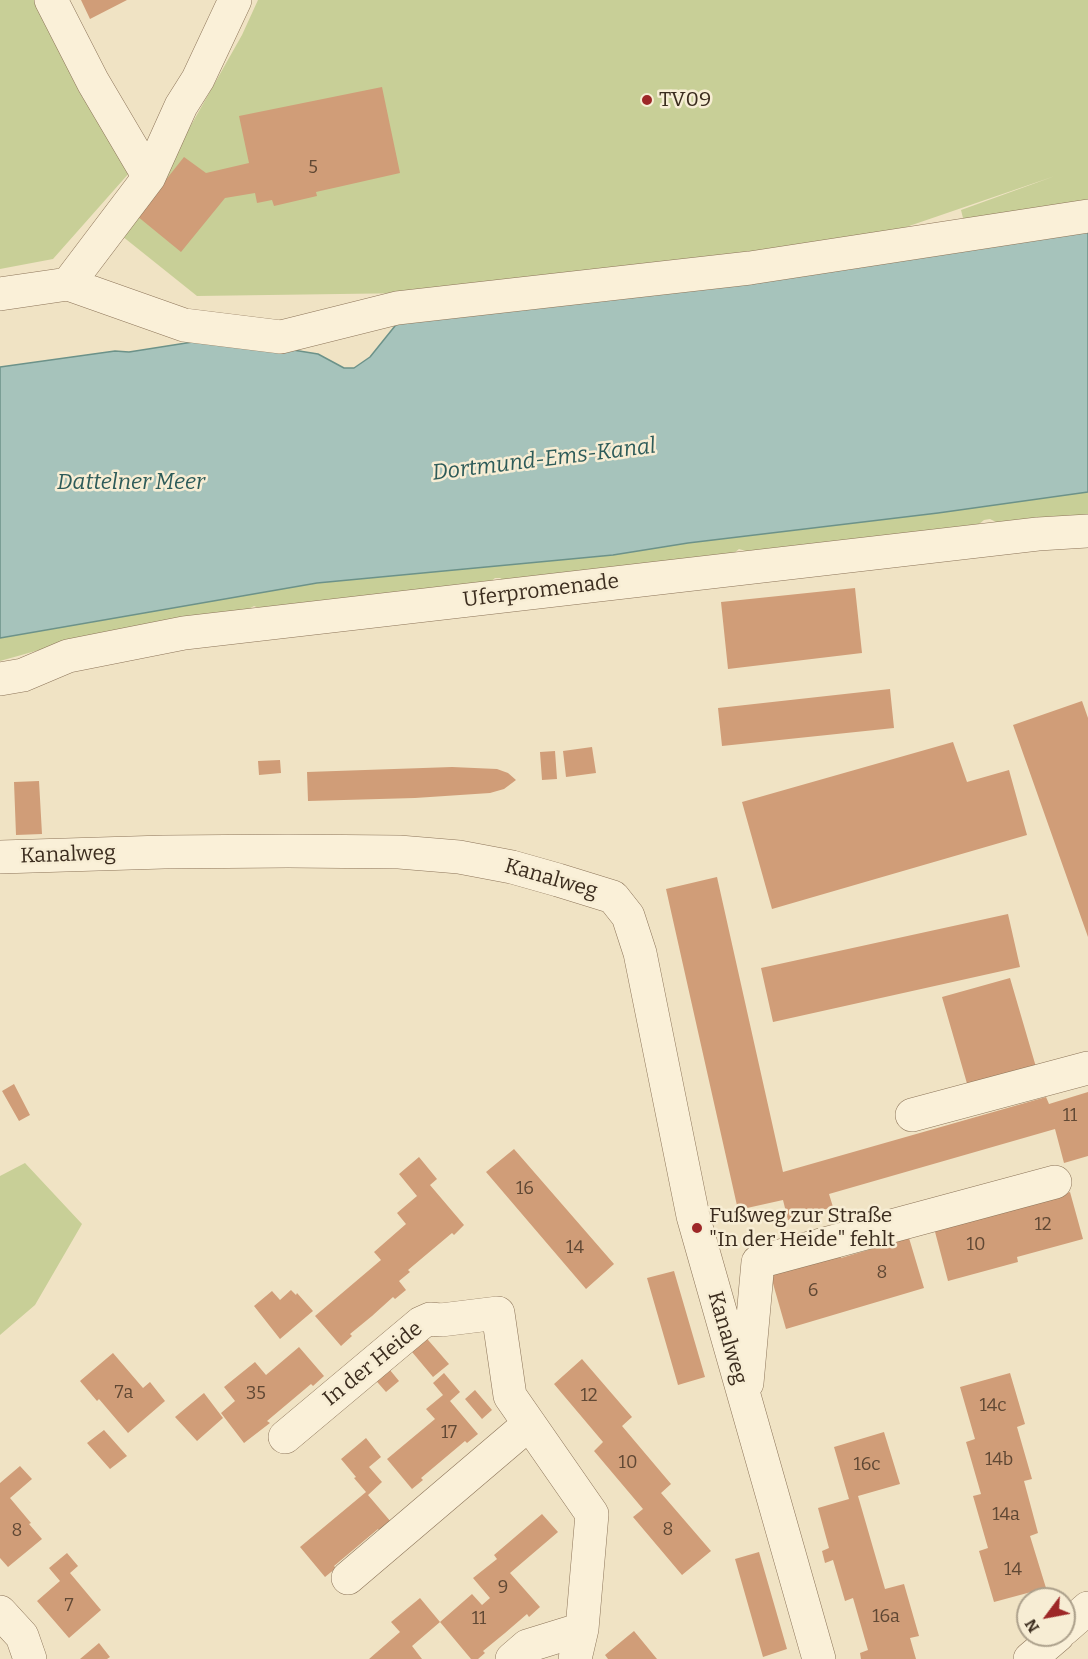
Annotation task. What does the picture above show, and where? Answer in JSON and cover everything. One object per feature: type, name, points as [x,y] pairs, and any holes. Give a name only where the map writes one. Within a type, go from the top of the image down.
[{"type":"street","points":[[51,0],[93,82],[149,177]]},
{"type":"street","points":[[68,284],[149,177],[235,0]]},
{"type":"street","points":[[0,294],[68,284],[184,325],[281,337],[397,308],[750,268],[1088,216]]},
{"type":"street","name":"Uferpromenade","points":[[8,683],[68,656],[184,633],[1038,534],[1088,531]]},
{"type":"street","name":"Kanalweg","points":[[0,857],[164,852],[399,852],[459,857],[512,867],[613,897],[628,916],[640,953],[693,1215],[819,1659]]},
{"type":"street","points":[[912,1115],[1088,1068]]},
{"type":"street","name":"Kanalweg","points":[[745,1403],[758,1262],[1055,1182]]},
{"type":"street","name":"In der Heide","points":[[285,1437],[422,1323],[430,1319],[441,1320],[498,1313],[510,1396],[592,1514],[579,1644],[527,1646],[512,1659]]},
{"type":"street","points":[[348,1578],[528,1424]]},
{"type":"street","points":[[1076,1618],[1088,1608]]},
{"type":"street","points":[[0,1612],[22,1636],[30,1659]]},
{"type":"street","points":[[1030,1659],[1044,1647]]},
{"type":"green space","points":[[0,0],[41,0],[130,172],[53,259],[0,269]]},
{"type":"green space","name":"TV09","points":[[258,0],[1088,0],[1088,203],[964,222],[961,210],[1055,176],[877,237],[411,293],[197,296],[122,236],[160,180],[242,35]]},
{"type":"green space","points":[[1088,492],[1088,521],[1002,529],[990,519],[979,524],[977,530],[751,556],[739,549],[734,553],[508,584],[500,578],[495,578],[488,584],[259,608],[254,606],[249,609],[64,643],[0,661],[0,638],[317,583],[613,555],[688,543],[938,513]]},
{"type":"green space","points":[[25,1163],[82,1224],[35,1305],[0,1335],[0,1176]]},
{"type":"water","name":"Dattelner Meer","points":[[1088,232],[1088,492],[938,513],[688,543],[613,555],[317,583],[0,638],[0,367],[115,351],[129,352],[218,338],[318,354],[344,368],[354,368],[370,357],[399,321]]},
{"type":"building","points":[[81,0],[127,0],[90,19]]},
{"type":"building","points":[[382,87],[400,173],[316,192],[317,196],[274,206],[272,200],[257,203],[255,193],[225,198],[181,252],[137,216],[184,157],[206,173],[249,163],[239,116]]},
{"type":"building","points":[[855,588],[862,653],[728,669],[721,602]]},
{"type":"building","points":[[890,689],[894,728],[722,746],[718,708]]},
{"type":"building","points":[[1082,701],[1088,718],[1088,937],[1013,725]]},
{"type":"building","points":[[953,742],[967,782],[1009,770],[1027,835],[772,909],[742,802]]},
{"type":"building","points":[[592,747],[596,773],[566,777],[563,751]]},
{"type":"building","points":[[555,751],[557,779],[542,780],[540,752]]},
{"type":"building","points":[[280,760],[281,773],[259,775],[258,761]]},
{"type":"building","points":[[452,767],[497,769],[508,773],[516,780],[504,789],[490,793],[308,801],[307,772]]},
{"type":"building","points":[[39,781],[42,834],[16,835],[14,782]]},
{"type":"building","points":[[717,877],[783,1172],[1046,1097],[1049,1104],[1088,1092],[1088,1156],[1064,1163],[1055,1129],[829,1194],[833,1207],[788,1220],[783,1200],[738,1210],[666,889]]},
{"type":"building","points":[[1008,914],[1020,967],[773,1022],[761,968]]},
{"type":"building","points":[[1010,978],[1036,1067],[968,1087],[942,997]]},
{"type":"building","points":[[14,1084],[30,1115],[19,1121],[2,1091]]},
{"type":"building","points":[[514,1149],[614,1264],[586,1289],[486,1172]]},
{"type":"building","points":[[419,1157],[437,1179],[430,1185],[464,1225],[408,1270],[410,1272],[399,1281],[406,1290],[395,1299],[393,1297],[350,1334],[352,1336],[341,1346],[315,1316],[381,1260],[374,1252],[406,1224],[397,1213],[417,1196],[399,1174]]},
{"type":"building","points":[[1070,1192],[1083,1239],[1017,1257],[1018,1262],[948,1281],[934,1228]]},
{"type":"building","points":[[909,1238],[924,1288],[786,1329],[770,1273],[839,1253],[841,1258]]},
{"type":"building","points":[[674,1271],[705,1377],[678,1385],[647,1278]]},
{"type":"building","points":[[291,1290],[296,1295],[297,1293],[313,1311],[280,1339],[254,1306],[272,1291],[280,1300]]},
{"type":"building","points":[[422,1333],[449,1364],[433,1377],[407,1346]]},
{"type":"building","points":[[299,1347],[324,1376],[313,1386],[311,1384],[267,1421],[270,1423],[244,1443],[221,1413],[235,1401],[224,1387],[255,1362],[266,1375]]},
{"type":"building","points":[[113,1353],[143,1388],[150,1382],[165,1401],[128,1433],[80,1381]]},
{"type":"building","points":[[582,1359],[632,1417],[622,1426],[671,1484],[661,1493],[711,1551],[682,1575],[633,1517],[643,1509],[594,1451],[603,1442],[554,1384]]},
{"type":"building","points":[[385,1364],[399,1381],[386,1392],[372,1376]]},
{"type":"building","points":[[444,1373],[460,1392],[450,1401],[478,1434],[467,1443],[465,1441],[421,1478],[423,1480],[412,1489],[387,1459],[435,1419],[426,1409],[443,1395],[433,1383]]},
{"type":"building","points":[[1010,1373],[1025,1424],[1017,1427],[1032,1479],[1024,1481],[1038,1533],[1030,1536],[1046,1587],[1016,1587],[1016,1596],[994,1602],[979,1551],[988,1548],[973,1496],[981,1494],[966,1442],[975,1439],[960,1387]]},
{"type":"building","points":[[475,1390],[492,1410],[482,1419],[465,1399]]},
{"type":"building","points":[[204,1393],[223,1418],[197,1441],[175,1417]]},
{"type":"building","points":[[104,1430],[127,1456],[110,1469],[87,1443]]},
{"type":"building","points":[[884,1432],[900,1484],[858,1496],[885,1589],[904,1584],[919,1636],[910,1638],[916,1659],[861,1659],[860,1653],[868,1650],[853,1598],[845,1601],[833,1560],[825,1563],[822,1551],[829,1548],[818,1508],[849,1499],[834,1447]]},
{"type":"building","points":[[366,1438],[381,1457],[369,1467],[382,1482],[368,1495],[391,1522],[380,1531],[378,1529],[334,1566],[336,1568],[325,1577],[300,1547],[366,1492],[341,1459]]},
{"type":"building","points":[[20,1466],[32,1479],[10,1498],[42,1539],[8,1567],[0,1558],[0,1483]]},
{"type":"building","points":[[542,1514],[558,1532],[510,1573],[540,1607],[529,1617],[527,1614],[483,1651],[485,1653],[478,1659],[471,1659],[440,1622],[472,1594],[482,1605],[490,1598],[473,1578],[497,1559],[494,1555]]},
{"type":"building","points":[[759,1552],[787,1649],[763,1657],[735,1559]]},
{"type":"building","points":[[67,1553],[78,1566],[70,1573],[101,1610],[69,1638],[37,1601],[60,1581],[49,1568]]},
{"type":"building","points":[[420,1598],[440,1622],[412,1646],[422,1659],[369,1659],[400,1632],[391,1622]]},
{"type":"building","points":[[634,1631],[657,1659],[608,1659],[605,1655]]},
{"type":"building","points":[[99,1643],[110,1657],[80,1659]]},
{"type":"place","name":"TV09","points":[[647,100]]},
{"type":"place","name":"Fußweg zur Straße \"In der Heide\" fehlt","points":[[697,1228]]},
{"type":"water label","name":"Dortmund-Ems-Kanal","points":[[544,460]]}]
